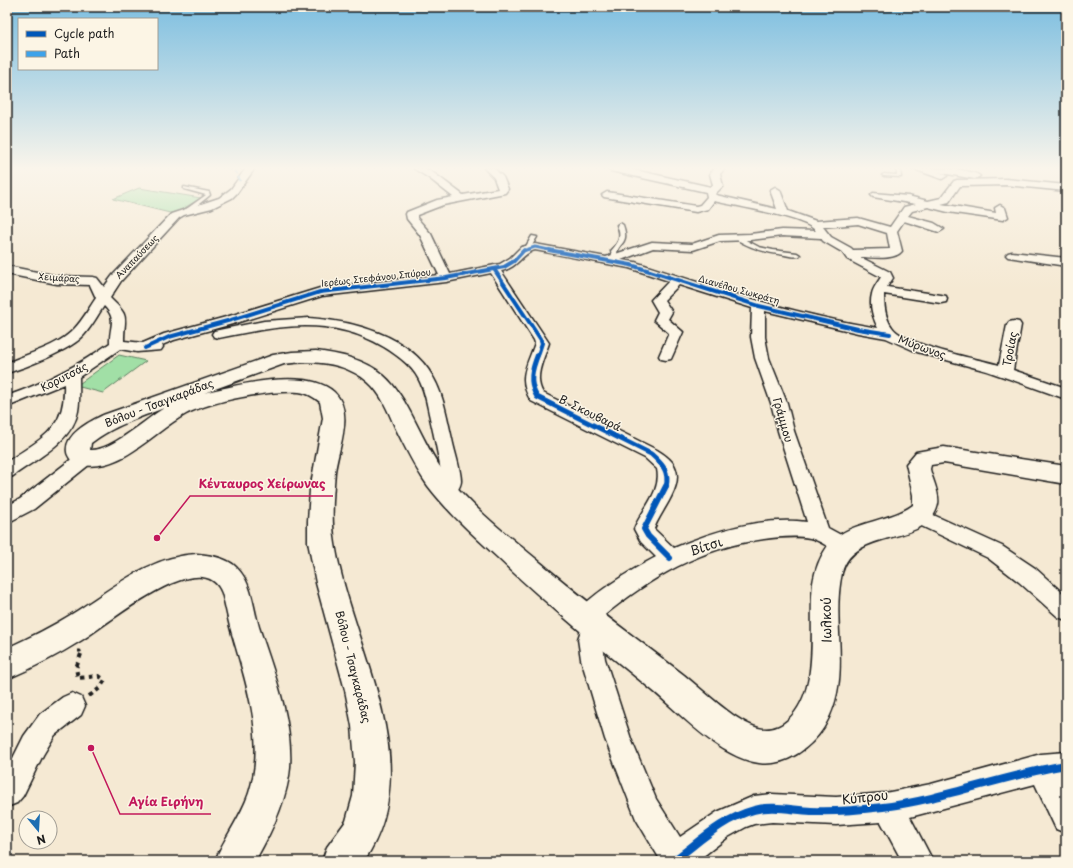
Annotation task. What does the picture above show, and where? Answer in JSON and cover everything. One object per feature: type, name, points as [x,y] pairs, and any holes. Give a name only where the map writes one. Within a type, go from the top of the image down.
[{"type":"main road","name":"Βόλου - Τσαγκαράδας","points":[[341,861],[350,849],[363,826],[370,800],[373,765],[370,741],[358,682],[323,552],[321,519],[323,483],[332,431],[333,413],[330,400],[322,393],[314,389],[298,385],[268,388],[216,398],[186,406],[170,414],[119,450],[100,457],[81,457],[78,452],[79,444],[83,438],[96,428],[121,416],[274,361],[294,357],[317,357],[339,361],[356,367],[370,374],[379,381],[390,396],[430,471],[447,492],[526,568],[590,622]]},
{"type":"main road","points":[[843,546],[852,540],[918,516],[924,509],[926,503],[918,472],[918,464],[928,457],[944,455],[1066,475]]},
{"type":"main road","name":"Ιωλκού","points":[[590,622],[735,735],[753,745],[762,747],[775,746],[790,739],[803,729],[819,699],[827,656],[825,600],[827,580],[835,556],[843,546]]},
{"type":"main road","points":[[7,664],[57,639],[146,583],[171,571],[185,566],[202,566],[219,571],[227,576],[236,594],[262,686],[269,717],[272,758],[272,769],[265,799],[246,842],[234,861]]},
{"type":"street","name":"Αναπαύσεως","points":[[7,368],[49,350],[74,337],[123,270],[173,218],[195,209]]},
{"type":"street","points":[[424,209],[411,214],[412,219],[425,234],[446,278]]},
{"type":"street","points":[[757,209],[784,213],[814,224],[858,220],[892,231]]},
{"type":"street","points":[[782,209],[784,213]]},
{"type":"street","points":[[849,254],[891,253],[896,251],[892,231],[901,217],[910,209]]},
{"type":"street","points":[[953,209],[1003,217],[1000,209]]},
{"type":"street","points":[[901,217],[930,225],[938,229]]},
{"type":"street","points":[[814,224],[822,235]]},
{"type":"street","points":[[612,258],[648,245],[692,247],[719,238],[750,237],[788,232],[822,235]]},
{"type":"street","name":"Μύρωνος","points":[[822,235],[830,242],[847,250],[855,259],[886,275],[887,278],[880,290],[878,298],[880,312],[886,330],[890,334],[932,352],[1005,372],[1066,394]]},
{"type":"street","name":"Ιερέως Στεφάνου Σπύρου","points":[[145,348],[169,337],[231,320],[320,292],[446,278],[494,269],[512,263],[531,243],[541,247],[612,258]]},
{"type":"street","points":[[1012,255],[1066,262]]},
{"type":"street","name":"Διανέλου Σωκράτη","points":[[612,258],[759,306],[890,334]]},
{"type":"street","name":"Β. Σκουβαρά","points":[[494,269],[541,340],[541,346],[530,379],[531,388],[537,397],[651,454],[665,466],[667,478],[664,493],[644,529],[648,536],[670,558]]},
{"type":"street","name":"Χειμάρας","points":[[7,270],[57,280],[90,280],[97,285],[102,297]]},
{"type":"street","points":[[666,356],[676,332],[661,320],[665,312],[657,300],[677,280]]},
{"type":"street","points":[[880,290],[941,299]]},
{"type":"street","points":[[102,297],[114,310],[119,319],[116,338],[117,344],[129,347],[145,348],[247,328],[295,321],[344,325],[372,333],[414,362],[425,376],[435,404],[452,481],[447,492]]},
{"type":"street","name":"Γράμμου","points":[[759,306],[758,337],[762,358],[777,398],[786,431],[820,533]]},
{"type":"street","name":"Τροίας","points":[[1005,372],[1014,325]]},
{"type":"street","name":"Κορυτσάς","points":[[7,402],[48,387],[71,376],[117,344]]},
{"type":"street","points":[[7,471],[49,441],[64,426],[68,417],[72,394],[71,376]]},
{"type":"street","points":[[11,516],[84,458]]},
{"type":"street","points":[[918,516],[995,552],[1027,575],[1066,610]]},
{"type":"street","name":"Βίτσι","points":[[590,622],[635,579],[670,558],[709,544],[755,533],[794,529],[820,533],[843,546]]},
{"type":"street","points":[[590,622],[590,639],[593,659],[618,739],[646,809],[678,860]]},
{"type":"street","points":[[7,793],[16,782],[43,730],[50,721],[72,706]]},
{"type":"street","points":[[1054,766],[1066,820]]},
{"type":"street","name":"Κύπρου","points":[[678,860],[731,819],[757,809],[769,807],[819,811],[862,810],[888,806],[1054,766]]},
{"type":"street","points":[[888,806],[918,861]]},
{"type":"lane","points":[[187,211],[190,209]]},
{"type":"lane","points":[[612,258],[614,251],[622,242],[624,236],[620,224]]},
{"type":"lane","points":[[736,237],[754,248],[764,251],[797,255]]},
{"type":"path","points":[[57,639],[56,650],[58,652],[80,651],[81,654],[76,668],[78,678],[99,676],[105,680],[99,691],[72,706]]},
{"type":"green space","points":[[152,209],[183,209],[174,214]]},
{"type":"green space","points":[[119,355],[146,361],[103,393],[76,386]]},
{"type":"cycle path","points":[[145,348],[169,337],[231,320],[320,292],[446,278],[504,267],[514,261],[525,249],[535,247],[631,265],[759,306],[858,329],[890,334]]},
{"type":"cycle path","points":[[494,269],[541,340],[542,343],[532,370],[531,377],[531,384],[537,397],[651,454],[665,466],[667,484],[644,529],[648,536],[670,558]]},
{"type":"cycle path","points":[[677,858],[727,822],[754,810],[763,808],[782,808],[810,811],[836,811],[886,807],[931,798],[1021,774],[1066,765]]},
{"type":"place","name":"Κένταυρος Χείρωνας","points":[[157,538]]},
{"type":"place","name":"Αγία Ειρήνη","points":[[91,748]]}]
